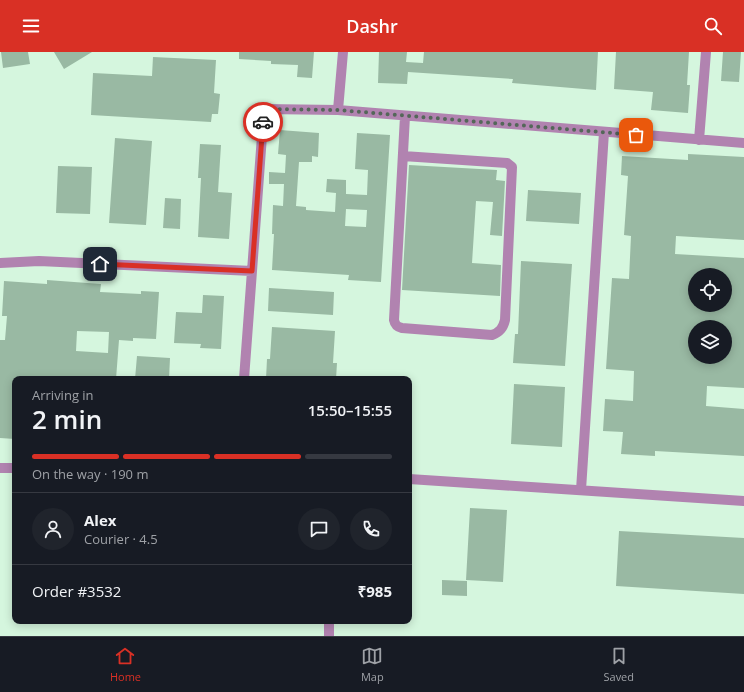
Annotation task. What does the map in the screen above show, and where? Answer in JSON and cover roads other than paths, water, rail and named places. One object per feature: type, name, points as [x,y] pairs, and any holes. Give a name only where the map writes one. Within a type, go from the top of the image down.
[{"type":"street","points":[[338,110],[343,52]]},
{"type":"street","points":[[699,140],[706,52]]},
{"type":"street","points":[[244,376],[264,109],[338,110],[699,140],[744,142]]},
{"type":"street","points":[[403,156],[507,163],[512,168],[505,320],[501,330],[492,335],[396,326],[394,320],[405,116]]},
{"type":"street","points":[[581,490],[604,132]]},
{"type":"street","points":[[0,263],[39,261],[252,271]]},
{"type":"street","points":[[0,468],[12,468]]},
{"type":"street","points":[[412,479],[744,501]]},
{"type":"street","points":[[329,624],[329,636]]}]
